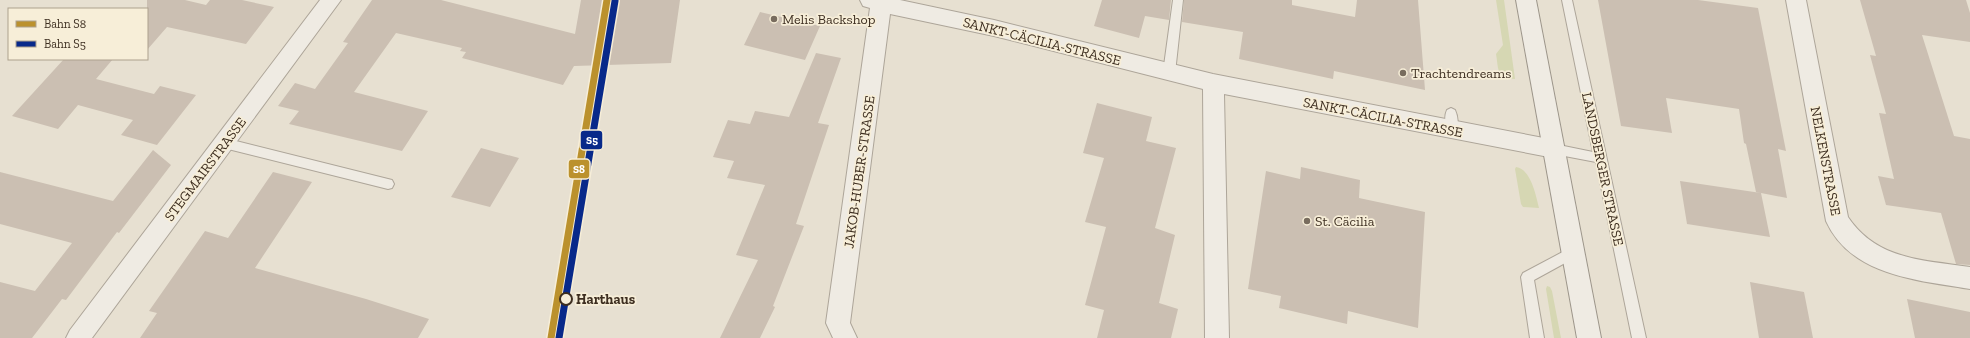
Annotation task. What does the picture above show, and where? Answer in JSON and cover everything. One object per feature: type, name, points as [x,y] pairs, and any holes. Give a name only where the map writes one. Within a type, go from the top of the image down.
[{"type":"street","name":"STEGMAIRSTRASSE","points":[[78,338],[331,0]]},
{"type":"street","points":[[1526,0],[1589,338]]},
{"type":"street","name":"NELKENSTRASSE","points":[[1796,0],[1837,221],[1850,238],[1864,250],[1881,259],[1902,265],[1970,278]]},
{"type":"street","name":"SANKT-CÄCILIA-STRASSE","points":[[876,2],[994,28],[1213,83],[1451,122],[1554,149]]},
{"type":"street","name":"JAKOB-HUBER-STRASSE","points":[[845,338],[838,323],[876,2]]},
{"type":"street","points":[[1213,83],[1217,338]]},
{"type":"lane","points":[[1169,73],[1178,0]]},
{"type":"lane","name":"LANDSBERGER STRASSE","points":[[1567,0],[1639,338]]},
{"type":"lane","points":[[224,143],[388,184]]},
{"type":"lane","points":[[1554,149],[1600,158]]},
{"type":"lane","points":[[1538,338],[1527,277],[1572,253]]},
{"type":"green space","points":[[1496,0],[1504,0],[1515,79],[1504,77],[1498,69],[1496,54],[1503,45]]},
{"type":"green space","points":[[1516,167],[1526,173],[1529,178],[1539,208],[1523,207],[1521,204],[1515,169]]},
{"type":"green space","points":[[1547,286],[1550,287],[1552,291],[1561,338],[1554,338],[1546,289]]},
{"type":"building","points":[[147,0],[185,0],[206,5],[210,0],[242,0],[274,7],[246,44],[167,27],[148,49]]},
{"type":"building","points":[[372,0],[441,0],[575,34],[581,0],[680,0],[671,63],[574,66],[563,85],[462,58],[466,52],[460,51],[462,48],[396,33],[354,92],[428,111],[402,151],[289,124],[299,111],[278,106],[295,83],[315,89],[348,43],[343,42]]},
{"type":"building","points":[[1102,0],[1171,0],[1169,20],[1145,16],[1139,38],[1094,26]]},
{"type":"building","points":[[1184,0],[1292,0],[1292,5],[1355,17],[1357,0],[1418,0],[1425,90],[1334,71],[1333,79],[1239,59],[1243,32],[1182,22]]},
{"type":"building","points":[[1598,0],[1698,0],[1758,8],[1786,151],[1778,149],[1787,198],[1756,192],[1746,144],[1744,143],[1739,109],[1666,98],[1672,133],[1621,126]]},
{"type":"building","points":[[1860,0],[1966,0],[1970,13],[1970,42],[1922,35],[1954,136],[1970,139],[1970,265],[1956,264],[1941,213],[1886,205],[1878,176],[1894,179],[1879,113],[1886,114],[1870,55],[1876,56]]},
{"type":"building","points":[[760,12],[820,26],[805,60],[744,45]]},
{"type":"building","points":[[816,53],[841,58],[818,123],[829,125],[796,224],[804,226],[773,306],[775,307],[760,338],[720,338],[758,260],[736,255],[765,185],[727,178],[734,161],[713,157],[728,120],[750,124],[755,111],[789,117]]},
{"type":"building","points":[[63,60],[112,60],[96,79],[154,94],[160,86],[196,95],[157,145],[121,135],[133,120],[78,105],[58,129],[12,116]]},
{"type":"building","points":[[1097,103],[1152,117],[1146,141],[1176,148],[1155,228],[1175,235],[1159,303],[1178,309],[1171,338],[1097,338],[1104,310],[1085,305],[1106,227],[1085,222],[1104,158],[1083,153]]},
{"type":"building","points":[[481,148],[519,158],[490,207],[451,197]]},
{"type":"building","points":[[153,150],[171,165],[119,233],[117,232],[66,300],[62,299],[32,338],[0,338],[0,282],[35,291],[72,243],[0,224],[0,172],[113,201]]},
{"type":"building","name":"St. Cäcilia","points":[[1301,167],[1360,180],[1359,198],[1425,212],[1418,328],[1348,311],[1347,324],[1279,308],[1281,296],[1248,289],[1266,171],[1300,179]]},
{"type":"building","points":[[273,172],[312,182],[255,268],[366,299],[429,319],[418,338],[140,338],[157,313],[149,311],[205,231],[228,238]]},
{"type":"building","points":[[1680,181],[1761,193],[1770,237],[1687,224]]},
{"type":"building","points":[[1750,282],[1804,292],[1813,338],[1759,338]]},
{"type":"building","points":[[1907,299],[1970,312],[1970,338],[1915,338]]},
{"type":"rail line","name":"S8","points":[[551,338],[607,0]]},
{"type":"rail line","name":"S5","points":[[559,338],[615,1]]},
{"type":"place","name":"Melis Backshop","points":[[774,19]]},
{"type":"place","name":"Trachtendreams","points":[[1403,73]]},
{"type":"place","name":"St. Cäcilia","points":[[1307,221]]},
{"type":"place","name":"Harthaus","points":[[566,299]]}]
